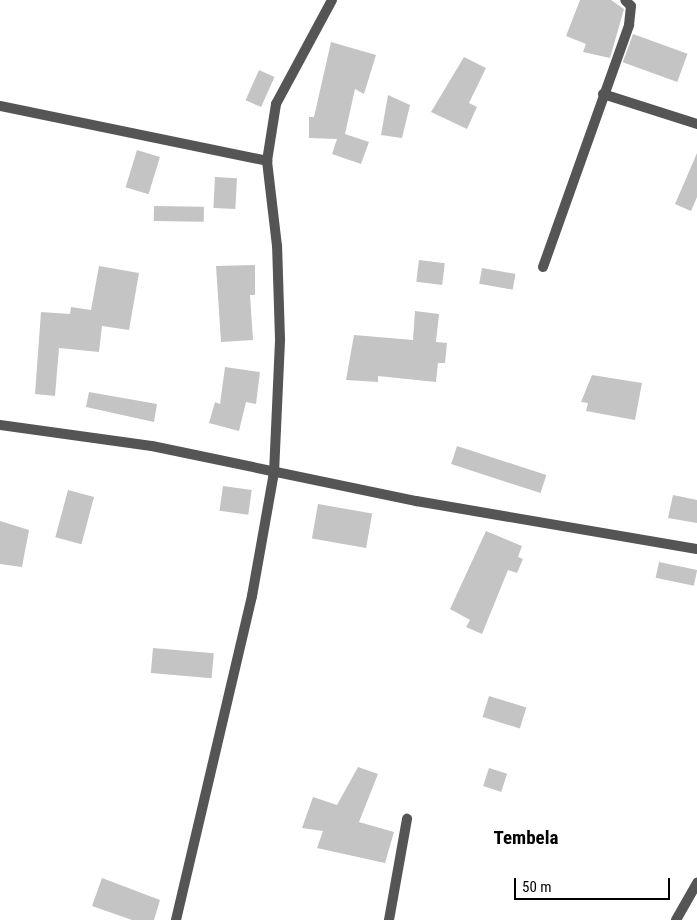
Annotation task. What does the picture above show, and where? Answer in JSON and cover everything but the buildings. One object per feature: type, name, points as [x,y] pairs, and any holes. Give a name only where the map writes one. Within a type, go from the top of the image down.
[{"type":"street","points":[[176,920],[252,596],[274,473],[280,339],[277,246],[267,161],[276,104],[332,0]]},
{"type":"street","points":[[543,267],[628,25],[631,6],[625,0]]},
{"type":"street","points":[[603,94],[697,124]]},
{"type":"street","points":[[0,106],[267,161]]},
{"type":"street","points":[[0,425],[152,446],[274,473],[697,549]]},
{"type":"street","points":[[389,920],[408,819]]},
{"type":"street","points":[[676,920],[697,884]]},
{"type":"district","name":"Tembela","points":[[526,838]]}]
